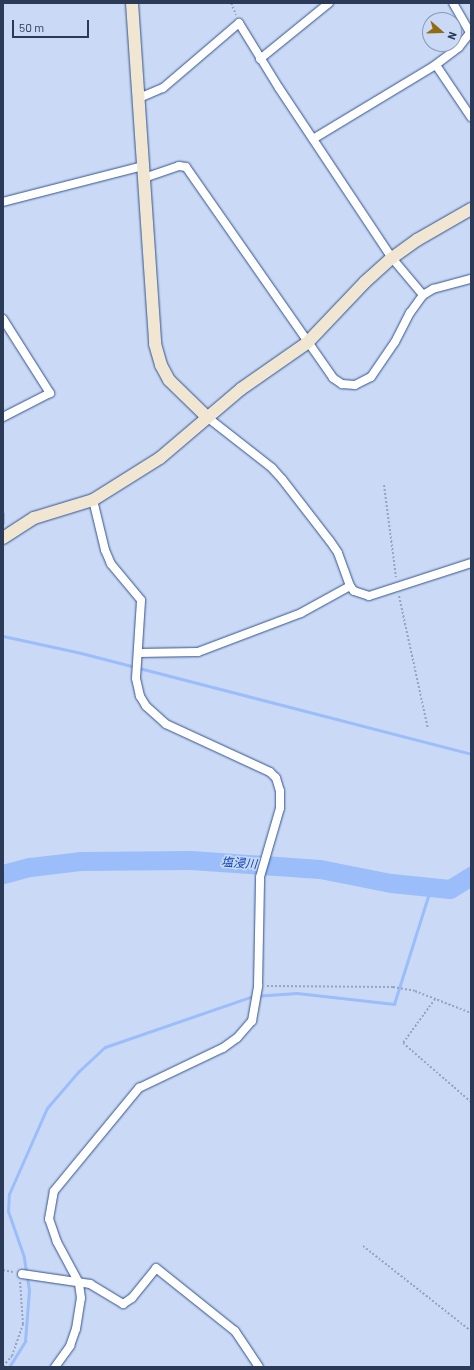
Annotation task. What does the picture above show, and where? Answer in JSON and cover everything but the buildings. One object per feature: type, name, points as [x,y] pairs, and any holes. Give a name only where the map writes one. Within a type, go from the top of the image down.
[{"type":"street","points":[[132,3],[155,344],[161,365],[169,380],[207,417],[272,468],[282,479],[334,547],[350,586],[354,591],[369,596],[471,564]]},
{"type":"street","points":[[260,59],[329,3]]},
{"type":"street","points":[[313,139],[436,65],[459,47],[470,34],[453,3]]},
{"type":"street","points":[[139,98],[163,88],[239,22],[260,59],[392,258],[423,295]]},
{"type":"street","points":[[436,65],[471,117]]},
{"type":"street","points":[[3,202],[144,172],[179,166],[186,167],[333,378],[342,384],[355,386],[371,378],[381,365],[410,312],[423,295],[433,289],[471,279]]},
{"type":"street","points":[[3,538],[34,518],[93,500],[160,458],[241,389],[308,343],[365,282],[392,258],[417,240],[471,209]]},
{"type":"street","points":[[3,319],[50,393],[3,417]]},
{"type":"street","points":[[55,1367],[70,1346],[76,1329],[80,1310],[79,1283],[56,1242],[49,1219],[54,1191],[64,1176],[102,1136],[139,1088],[223,1048],[246,1030],[252,1021],[256,1008],[258,986],[260,877],[280,808],[280,791],[276,778],[248,761],[166,724],[146,706],[140,696],[136,678],[140,600],[111,564],[105,550],[93,500]]},
{"type":"street","points":[[138,653],[198,652],[301,614],[350,586]]},
{"type":"street","points":[[22,1274],[90,1284],[123,1304],[132,1298],[156,1268],[235,1331],[259,1367]]},
{"type":"path","points":[[231,3],[239,22]]},
{"type":"path","points":[[384,485],[397,587],[428,729]]},
{"type":"path","points":[[258,986],[393,987],[415,991],[471,1013]]},
{"type":"path","points":[[435,999],[403,1044],[471,1102]]},
{"type":"path","points":[[363,1246],[471,1331]]},
{"type":"path","points":[[3,1270],[19,1273],[23,1307],[19,1340],[12,1356],[3,1366]]},
{"type":"waterway","points":[[3,513],[3,523]]},
{"type":"waterway","points":[[3,636],[81,653],[471,754]]},
{"type":"waterway","name":"塩浸川","points":[[3,874],[30,867],[80,861],[191,860],[320,869],[391,883],[450,889],[471,876]]},
{"type":"waterway","points":[[9,1367],[25,1341],[29,1290],[24,1257],[8,1211],[9,1194],[47,1108],[78,1072],[105,1047],[253,996],[297,993],[394,1004],[431,887]]}]
